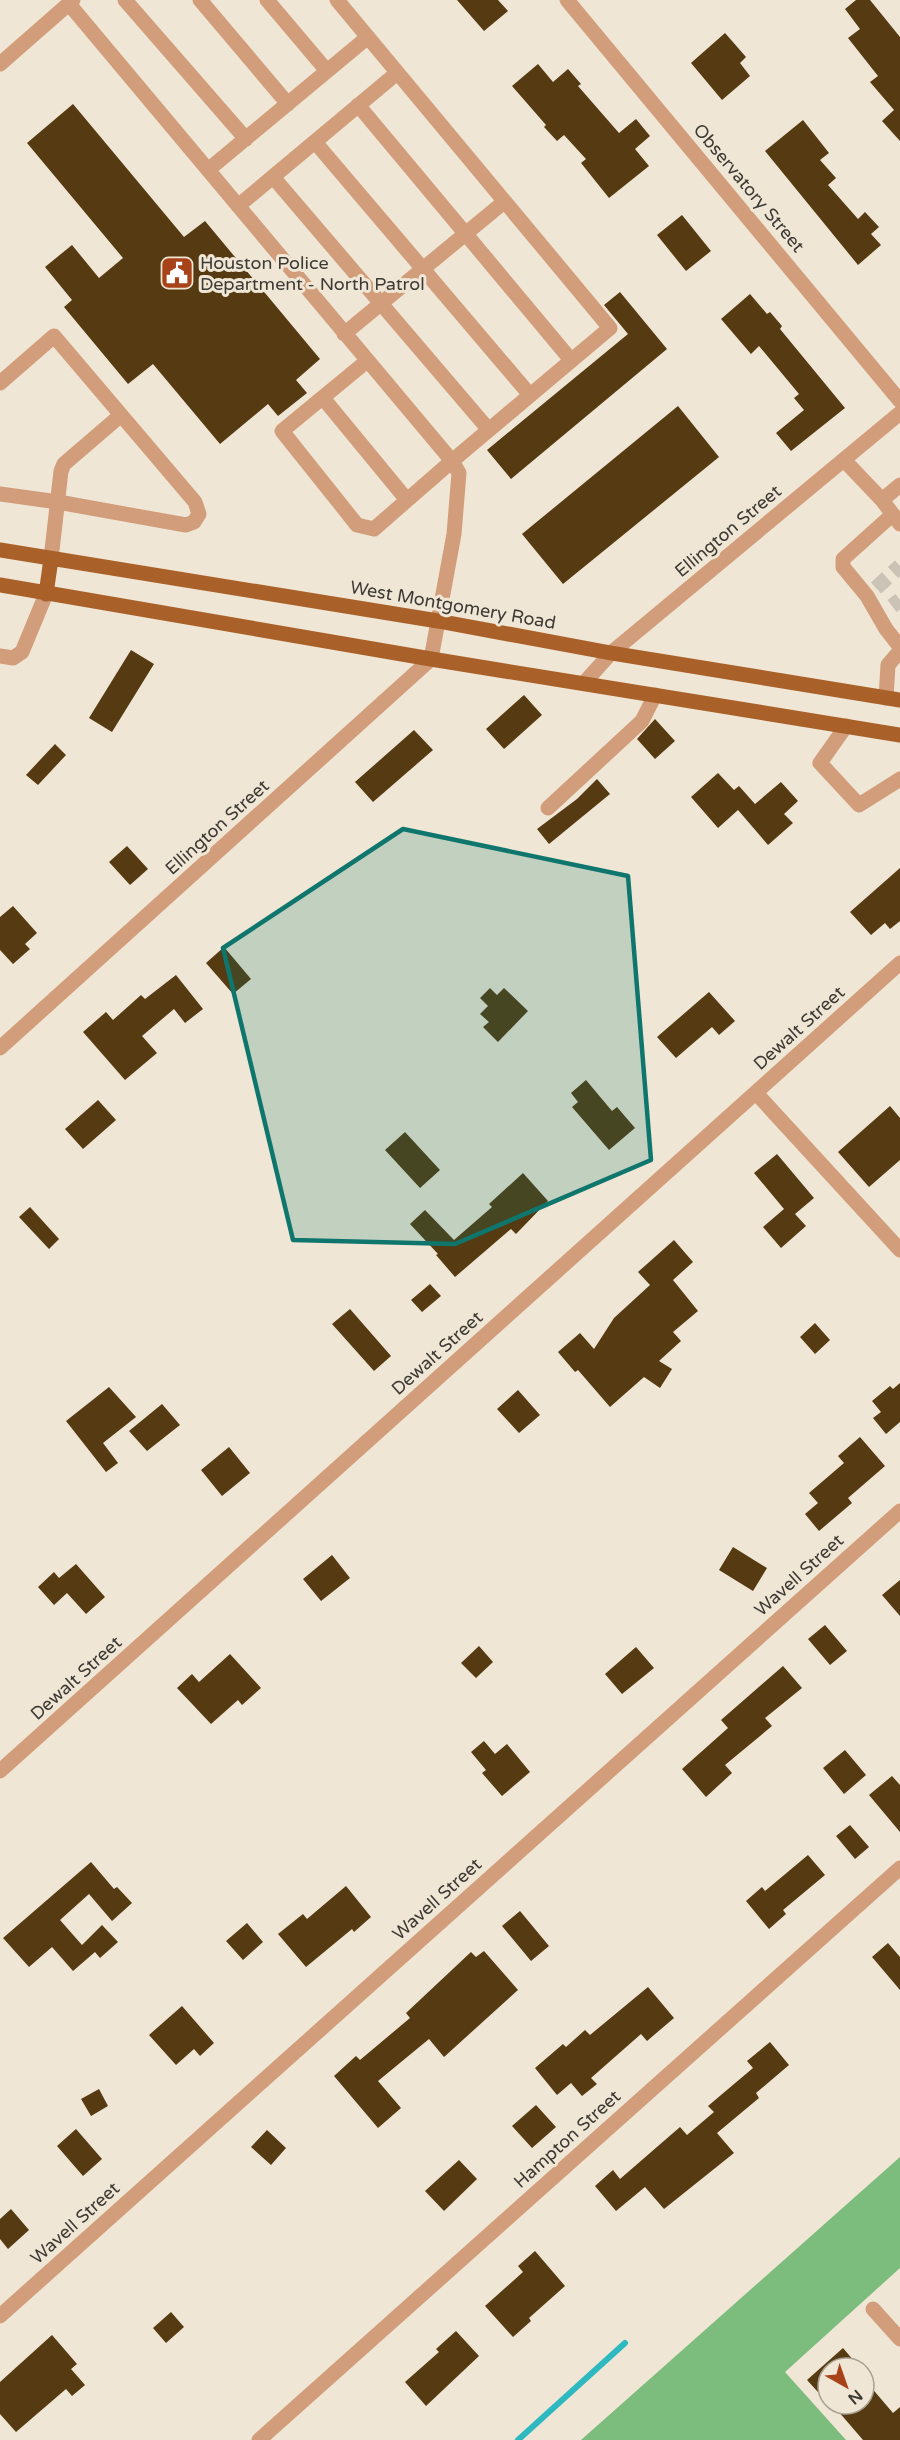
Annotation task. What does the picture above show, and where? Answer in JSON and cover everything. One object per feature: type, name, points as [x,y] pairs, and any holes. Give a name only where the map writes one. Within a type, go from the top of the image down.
[{"type":"main road","name":"West Montgomery Road","points":[[0,550],[438,621],[611,653],[893,699]]},
{"type":"main road","points":[[46,594],[51,559]]},
{"type":"main road","points":[[0,585],[431,659],[900,735]]},
{"type":"street","points":[[125,0],[246,139]]},
{"type":"street","points":[[200,0],[288,104]]},
{"type":"street","points":[[267,0],[327,71]]},
{"type":"street","points":[[337,0],[610,328],[374,529],[357,525],[282,431],[367,361]]},
{"type":"street","name":"Observatory Street","points":[[567,0],[900,401]]},
{"type":"street","points":[[0,64],[71,2],[344,334],[452,461],[459,473],[454,534],[431,659]]},
{"type":"street","points":[[208,170],[368,37]]},
{"type":"street","points":[[238,206],[397,73]]},
{"type":"street","points":[[358,105],[571,360]]},
{"type":"street","points":[[315,142],[530,395]]},
{"type":"street","points":[[273,177],[489,430]]},
{"type":"street","points":[[344,334],[504,202]]},
{"type":"street","points":[[0,383],[54,336],[199,508],[197,518],[186,525],[58,501],[0,494]]},
{"type":"street","points":[[323,398],[407,500]]},
{"type":"street","name":"Ellington Street","points":[[584,683],[611,653],[900,413]]},
{"type":"street","points":[[51,559],[64,464],[121,415]]},
{"type":"street","points":[[844,460],[882,500],[896,520],[843,559],[843,567],[872,592],[880,616],[899,644],[888,665],[893,699]]},
{"type":"street","points":[[882,500],[900,485]]},
{"type":"street","points":[[0,656],[13,658],[22,652],[46,594]]},
{"type":"street","points":[[880,616],[892,606]]},
{"type":"street","name":"Ellington Street","points":[[0,1048],[431,659]]},
{"type":"street","points":[[548,808],[642,721],[656,695]]},
{"type":"street","points":[[846,726],[820,763],[859,805],[900,779]]},
{"type":"street","name":"Dewalt Street","points":[[0,1771],[900,963]]},
{"type":"street","points":[[756,1093],[900,1250]]},
{"type":"street","name":"Wavell Street","points":[[0,2316],[900,1511]]},
{"type":"street","name":"Hampton Street","points":[[259,2440],[900,1868]]},
{"type":"street","points":[[873,2309],[900,2339]]},
{"type":"highlighted area","points":[[403,829],[628,876],[651,1160],[455,1244],[293,1240],[223,948]]},
{"type":"green space","points":[[900,2157],[900,2268],[785,2372],[816,2407],[816,2416],[824,2416],[846,2440],[581,2440]]},
{"type":"building","points":[[457,0],[498,0],[508,11],[484,31]]},
{"type":"building","points":[[856,0],[870,0],[900,37],[900,141],[882,121],[894,110],[870,82],[878,76],[848,38],[860,29],[845,9]]},
{"type":"building","points":[[725,33],[746,57],[740,63],[750,76],[722,100],[691,63]]},
{"type":"building","points":[[538,64],[553,82],[568,69],[581,84],[578,86],[619,133],[636,119],[650,136],[635,149],[649,166],[609,198],[581,163],[586,159],[564,135],[557,141],[512,86]]},
{"type":"building","name":"Houston Police Department - North Patrol","points":[[73,104],[184,237],[205,221],[320,359],[296,380],[307,393],[278,416],[268,404],[220,444],[153,364],[128,384],[64,307],[72,300],[45,267],[72,245],[99,278],[123,258],[27,143]]},
{"type":"building","points":[[803,120],[829,153],[820,160],[836,178],[828,185],[858,219],[865,212],[879,227],[871,234],[881,245],[858,265],[765,151]]},
{"type":"building","points":[[682,215],[711,251],[686,271],[657,235]]},
{"type":"building","points":[[620,292],[667,349],[511,479],[487,450],[628,334],[604,305]]},
{"type":"building","points":[[750,294],[767,314],[770,312],[782,326],[780,329],[845,408],[791,451],[776,433],[804,410],[794,398],[799,394],[759,346],[751,354],[721,319]]},
{"type":"building","points":[[678,406],[719,457],[563,584],[522,534]]},
{"type":"building","points":[[131,650],[154,664],[112,732],[89,718]]},
{"type":"building","points":[[524,695],[542,715],[504,749],[486,729]]},
{"type":"building","points":[[655,719],[675,741],[655,759],[637,739]]},
{"type":"building","points":[[414,730],[433,750],[373,802],[355,782]]},
{"type":"building","points":[[55,744],[66,755],[38,785],[26,775]]},
{"type":"building","points":[[718,773],[734,790],[739,786],[755,804],[781,782],[798,801],[784,814],[793,823],[768,845],[738,810],[718,828],[691,797]]},
{"type":"building","points":[[597,779],[610,794],[549,844],[537,829],[577,799]]},
{"type":"building","points":[[127,846],[148,869],[130,885],[109,862]]},
{"type":"building","points":[[900,868],[900,921],[890,929],[885,923],[871,935],[850,912]]},
{"type":"building","points":[[13,906],[37,933],[25,944],[30,949],[13,964],[0,950],[0,917]]},
{"type":"building","points":[[224,947],[251,979],[233,994],[206,963]]},
{"type":"building","points":[[176,975],[203,1009],[185,1023],[174,1009],[142,1036],[157,1053],[125,1080],[83,1032],[106,1012],[113,1020],[141,995],[145,999]]},
{"type":"building","points":[[490,988],[497,995],[504,988],[528,1011],[498,1042],[483,1027],[489,1022],[480,1014],[488,1006],[480,998]]},
{"type":"building","points":[[709,992],[735,1021],[719,1035],[712,1027],[676,1058],[657,1037]]},
{"type":"building","points":[[586,1080],[612,1111],[617,1107],[635,1128],[609,1150],[572,1107],[578,1102],[571,1093]]},
{"type":"building","points":[[98,1100],[116,1120],[83,1149],[65,1129]]},
{"type":"building","points":[[890,1106],[900,1118],[900,1160],[869,1187],[838,1152]]},
{"type":"building","points":[[405,1132],[440,1170],[420,1188],[385,1150]]},
{"type":"building","points":[[777,1154],[814,1198],[795,1214],[806,1226],[781,1248],[763,1227],[784,1209],[754,1173]]},
{"type":"building","points":[[523,1173],[548,1201],[516,1234],[511,1229],[455,1277],[436,1255],[438,1254],[410,1224],[425,1210],[454,1240],[492,1207],[489,1204]]},
{"type":"building","points":[[30,1207],[59,1239],[49,1249],[19,1217]]},
{"type":"building","points":[[674,1240],[693,1262],[673,1280],[698,1311],[673,1332],[681,1341],[659,1361],[672,1369],[660,1388],[644,1377],[610,1407],[578,1370],[575,1372],[558,1352],[580,1333],[594,1349],[614,1318],[650,1285],[638,1272]]},
{"type":"building","points":[[430,1284],[441,1296],[422,1312],[411,1300]]},
{"type":"building","points":[[350,1309],[391,1356],[374,1371],[332,1324]]},
{"type":"building","points":[[815,1323],[830,1340],[815,1354],[800,1337]]},
{"type":"building","points":[[900,1383],[900,1422],[886,1434],[873,1418],[881,1412],[872,1401],[890,1386],[893,1389]]},
{"type":"building","points":[[109,1387],[136,1417],[103,1443],[118,1463],[106,1472],[66,1421]]},
{"type":"building","points":[[518,1390],[540,1415],[519,1433],[497,1409]]},
{"type":"building","points":[[162,1404],[180,1425],[147,1451],[129,1431]]},
{"type":"building","points":[[860,1437],[885,1466],[848,1498],[852,1503],[819,1531],[805,1514],[818,1503],[809,1493],[844,1463],[838,1456]]},
{"type":"building","points":[[229,1447],[250,1473],[222,1496],[201,1470]]},
{"type":"building","points":[[733,1547],[767,1568],[753,1591],[719,1570]]},
{"type":"building","points":[[332,1555],[350,1578],[321,1601],[303,1579]]},
{"type":"building","points":[[76,1564],[105,1597],[86,1614],[67,1593],[54,1605],[38,1587],[54,1572],[59,1578]]},
{"type":"building","points":[[900,1580],[900,1616],[882,1595]]},
{"type":"building","points":[[825,1625],[847,1651],[830,1665],[808,1639]]},
{"type":"building","points":[[479,1646],[493,1662],[476,1678],[461,1663]]},
{"type":"building","points":[[636,1647],[654,1668],[622,1694],[605,1674]]},
{"type":"building","points":[[230,1654],[261,1688],[242,1705],[238,1700],[211,1724],[177,1688],[192,1674],[199,1682]]},
{"type":"building","points":[[783,1666],[802,1688],[765,1718],[772,1726],[725,1765],[732,1773],[706,1797],[682,1769],[728,1728],[721,1720]]},
{"type":"building","points":[[484,1741],[495,1754],[507,1744],[530,1772],[502,1796],[482,1773],[486,1770],[471,1752]]},
{"type":"building","points":[[845,1750],[866,1775],[844,1794],[823,1768]]},
{"type":"building","points":[[892,1776],[900,1785],[900,1832],[869,1795]]},
{"type":"building","points":[[850,1825],[869,1847],[855,1859],[836,1836]]},
{"type":"building","points":[[808,1855],[825,1875],[783,1910],[786,1914],[769,1929],[746,1901],[762,1887],[765,1891]]},
{"type":"building","points":[[91,1862],[114,1889],[117,1887],[132,1903],[112,1921],[89,1894],[60,1920],[82,1945],[102,1925],[118,1942],[100,1958],[95,1952],[73,1971],[52,1947],[29,1967],[3,1938]]},
{"type":"building","points":[[346,1886],[371,1917],[354,1932],[352,1929],[306,1967],[278,1934],[303,1914],[307,1919]]},
{"type":"building","points":[[520,1911],[549,1946],[531,1961],[502,1926]]},
{"type":"building","points":[[247,1923],[263,1942],[243,1960],[226,1941]]},
{"type":"building","points":[[888,1943],[900,1957],[900,1990],[872,1957]]},
{"type":"building","points":[[484,1951],[518,1990],[444,2057],[429,2039],[378,2081],[401,2108],[378,2128],[334,2076],[356,2056],[360,2060],[410,2018],[406,2013],[471,1952],[476,1957]]},
{"type":"building","points":[[648,1987],[674,2018],[647,2041],[641,2034],[591,2078],[597,2084],[582,2096],[571,2083],[557,2095],[535,2068],[563,2044],[566,2047],[585,2030],[590,2035]]},
{"type":"building","points":[[182,2006],[214,2043],[200,2056],[194,2049],[176,2065],[149,2035]]},
{"type":"building","points":[[770,2042],[789,2065],[756,2093],[759,2098],[717,2133],[734,2153],[664,2209],[645,2187],[616,2211],[595,2186],[613,2170],[620,2179],[680,2127],[687,2135],[714,2112],[708,2106],[753,2068],[747,2061]]},
{"type":"building","points":[[99,2089],[108,2106],[91,2116],[81,2099]]},
{"type":"building","points":[[536,2105],[556,2127],[532,2148],[512,2126]]},
{"type":"building","points":[[76,2129],[102,2159],[83,2176],[57,2146]]},
{"type":"building","points":[[267,2130],[286,2148],[271,2165],[251,2147]]},
{"type":"building","points":[[459,2160],[477,2179],[444,2211],[425,2191]]},
{"type":"building","points":[[11,2209],[29,2230],[8,2249],[0,2239],[0,2219]]},
{"type":"building","points":[[535,2251],[565,2286],[529,2318],[531,2321],[513,2337],[485,2306],[523,2272],[518,2266]]},
{"type":"building","points":[[171,2312],[184,2327],[166,2343],[153,2328]]},
{"type":"building","points":[[456,2331],[479,2356],[426,2406],[405,2382],[439,2352],[436,2349]]},
{"type":"building","points":[[52,2335],[77,2364],[71,2369],[85,2385],[72,2396],[66,2389],[16,2432],[0,2414],[0,2382]]},
{"type":"building","points":[[843,2348],[850,2356],[834,2356]]},
{"type":"building","points":[[816,2372],[816,2390],[807,2380]]},
{"type":"building","points":[[876,2393],[893,2413],[900,2407],[900,2440],[863,2440],[842,2416],[876,2416]]},
{"type":"waterway","points":[[518,2440],[625,2343]]},
{"type":"tunnel","points":[[876,588],[900,566]]},
{"type":"tunnel","points":[[892,606],[900,600]]},
{"type":"place","name":"Houston Police Department - North Patrol","points":[[177,273]]}]
